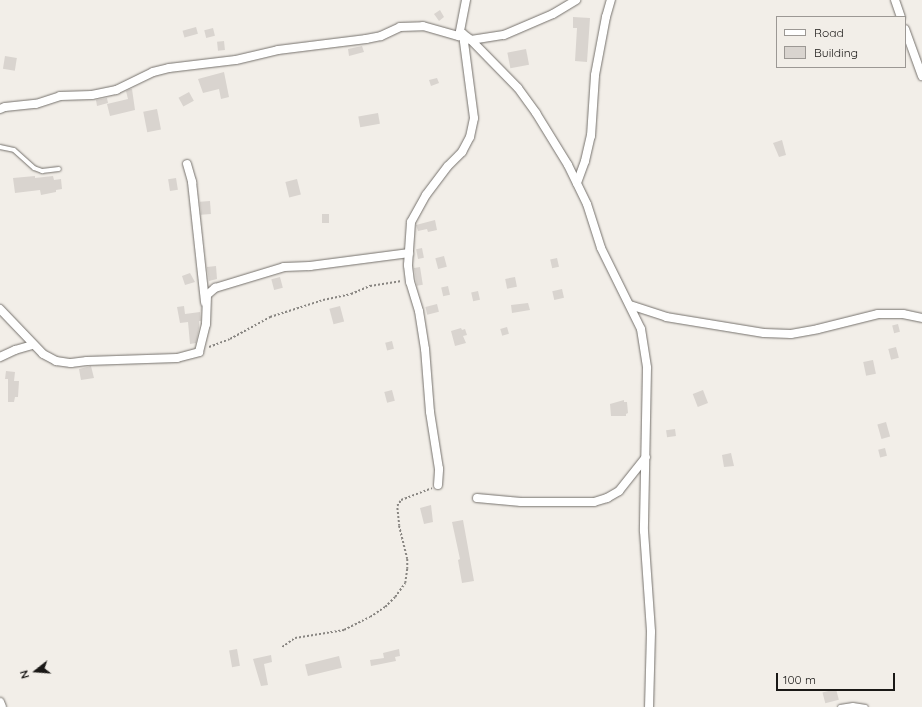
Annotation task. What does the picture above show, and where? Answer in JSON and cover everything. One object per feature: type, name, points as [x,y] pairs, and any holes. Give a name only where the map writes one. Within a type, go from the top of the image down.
[{"type":"street","points":[[438,485],[439,469],[430,412],[426,349],[419,311],[410,278],[409,253],[411,222],[438,178],[462,152],[470,137],[474,118],[461,35],[466,0]]},
{"type":"street","points":[[471,40],[504,34],[530,25],[576,0]]},
{"type":"street","points":[[578,183],[591,136],[595,75],[606,17],[611,0]]},
{"type":"street","points":[[895,0],[901,16]]},
{"type":"street","points":[[0,109],[5,107],[36,104],[60,96],[92,95],[116,90],[153,72],[169,68],[207,62],[236,60],[278,50],[366,39],[381,36],[400,27],[423,26],[461,35],[471,40],[518,88],[536,113],[578,183],[587,204],[601,248],[630,304],[640,329],[647,368],[644,552],[648,581],[651,632],[649,707]]},
{"type":"street","points":[[906,32],[922,76]]},
{"type":"street","points":[[0,309],[33,345],[43,354],[56,361],[71,363],[87,361],[177,358],[200,352],[206,324],[205,307],[192,182],[187,164]]},
{"type":"street","points":[[205,307],[207,295],[215,288],[284,267],[310,266],[409,253]]},
{"type":"street","points":[[630,304],[666,317],[764,333],[791,334],[878,314],[902,314],[922,318]]},
{"type":"street","points":[[0,358],[15,350],[33,345]]},
{"type":"street","points":[[478,498],[521,502],[594,502],[607,498],[619,491],[646,457]]},
{"type":"street","points":[[0,702],[2,707]]},
{"type":"lane","points":[[0,147],[14,150],[34,168],[42,171],[59,169]]},
{"type":"lane","points":[[840,707],[853,705],[866,707]]},
{"type":"path","points":[[200,352],[230,339],[270,317],[323,300],[351,294],[370,286],[410,278]]},
{"type":"path","points":[[282,647],[295,638],[344,630],[370,617],[385,607],[395,597],[404,583],[407,569],[407,559],[399,526],[397,506],[401,500],[438,485]]},
{"type":"building","points":[[440,10],[444,17],[439,21],[434,14]]},
{"type":"building","points":[[573,17],[590,18],[587,62],[575,61],[577,28],[573,28]]},
{"type":"building","points":[[196,27],[198,34],[184,38],[183,31]]},
{"type":"building","points":[[213,28],[215,36],[206,38],[204,30]]},
{"type":"building","points":[[224,41],[225,50],[218,51],[217,42]]},
{"type":"building","points":[[362,46],[364,52],[349,56],[348,49]]},
{"type":"building","points":[[526,49],[529,65],[510,68],[507,53]]},
{"type":"building","points":[[5,56],[17,58],[15,71],[3,69]]},
{"type":"building","points":[[224,72],[229,97],[221,99],[219,89],[203,93],[198,79]]},
{"type":"building","points":[[437,78],[439,83],[431,86],[429,80]]},
{"type":"building","points":[[132,89],[135,110],[110,116],[107,104],[128,99],[126,91]]},
{"type":"building","points":[[189,92],[194,101],[183,107],[179,98]]},
{"type":"building","points":[[107,98],[108,103],[97,106],[96,100]]},
{"type":"building","points":[[157,109],[161,130],[147,132],[143,112]]},
{"type":"building","points":[[378,113],[380,124],[360,127],[358,116]]},
{"type":"building","points":[[782,140],[786,155],[779,157],[773,143]]},
{"type":"building","points":[[35,176],[35,178],[53,176],[54,180],[61,179],[62,189],[56,190],[56,192],[41,195],[40,190],[15,193],[13,178]]},
{"type":"building","points":[[176,178],[178,190],[170,191],[168,179]]},
{"type":"building","points":[[297,179],[301,195],[289,197],[285,182]]},
{"type":"building","points":[[210,201],[211,214],[201,215],[200,202]]},
{"type":"building","points":[[322,214],[329,214],[329,223],[322,223]]},
{"type":"building","points":[[435,220],[437,230],[428,232],[427,229],[418,231],[416,225]]},
{"type":"building","points":[[422,248],[424,258],[418,259],[416,249]]},
{"type":"building","points":[[444,256],[447,267],[438,269],[435,258]]},
{"type":"building","points":[[557,258],[559,267],[552,268],[550,260]]},
{"type":"building","points":[[216,266],[217,279],[209,281],[207,267]]},
{"type":"building","points":[[420,267],[423,285],[417,286],[414,268]]},
{"type":"building","points":[[190,273],[195,282],[185,285],[182,276]]},
{"type":"building","points":[[280,277],[283,288],[274,290],[271,279]]},
{"type":"building","points":[[515,277],[517,287],[507,289],[505,279]]},
{"type":"building","points":[[448,286],[450,295],[443,296],[441,288]]},
{"type":"building","points":[[562,289],[564,298],[554,300],[552,291]]},
{"type":"building","points":[[478,291],[480,300],[473,301],[471,293]]},
{"type":"building","points":[[528,303],[530,310],[512,313],[511,305]]},
{"type":"building","points":[[437,304],[439,312],[427,315],[425,307]]},
{"type":"building","points":[[184,306],[185,314],[200,312],[201,321],[199,321],[196,343],[190,344],[188,322],[180,323],[177,307]]},
{"type":"building","points":[[340,306],[344,321],[334,324],[329,309]]},
{"type":"building","points":[[898,324],[900,332],[894,333],[892,325]]},
{"type":"building","points":[[507,327],[509,334],[502,336],[500,329]]},
{"type":"building","points":[[461,328],[462,330],[465,329],[467,335],[463,336],[466,343],[455,346],[451,331]]},
{"type":"building","points":[[392,341],[394,349],[387,350],[385,343]]},
{"type":"building","points":[[896,347],[899,358],[891,360],[888,349]]},
{"type":"building","points":[[873,360],[876,374],[866,376],[863,362]]},
{"type":"building","points":[[91,366],[94,378],[81,380],[79,369]]},
{"type":"building","points":[[6,371],[15,372],[14,381],[19,381],[18,397],[15,397],[14,402],[8,402],[8,379],[5,379]]},
{"type":"building","points":[[392,390],[395,401],[387,403],[384,392]]},
{"type":"building","points":[[703,390],[708,403],[698,407],[693,394]]},
{"type":"building","points":[[624,400],[624,402],[627,402],[628,413],[626,416],[611,416],[610,404]]},
{"type":"building","points":[[886,422],[890,436],[881,439],[877,424]]},
{"type":"building","points":[[675,429],[676,436],[667,437],[666,430]]},
{"type":"building","points":[[885,448],[887,456],[880,457],[878,450]]},
{"type":"building","points":[[731,453],[734,466],[724,467],[722,455]]},
{"type":"building","points":[[431,505],[433,522],[424,524],[420,508]]},
{"type":"building","points":[[463,520],[474,581],[462,583],[458,560],[460,559],[452,522]]},
{"type":"building","points":[[237,649],[240,666],[232,667],[229,650]]},
{"type":"building","points":[[399,649],[400,656],[395,657],[396,661],[371,666],[370,660],[384,658],[383,653]]},
{"type":"building","points":[[271,655],[272,662],[264,664],[268,685],[261,686],[253,659]]},
{"type":"building","points":[[339,656],[342,668],[308,676],[305,664]]},
{"type":"building","points":[[836,689],[839,700],[825,703],[822,693]]}]
